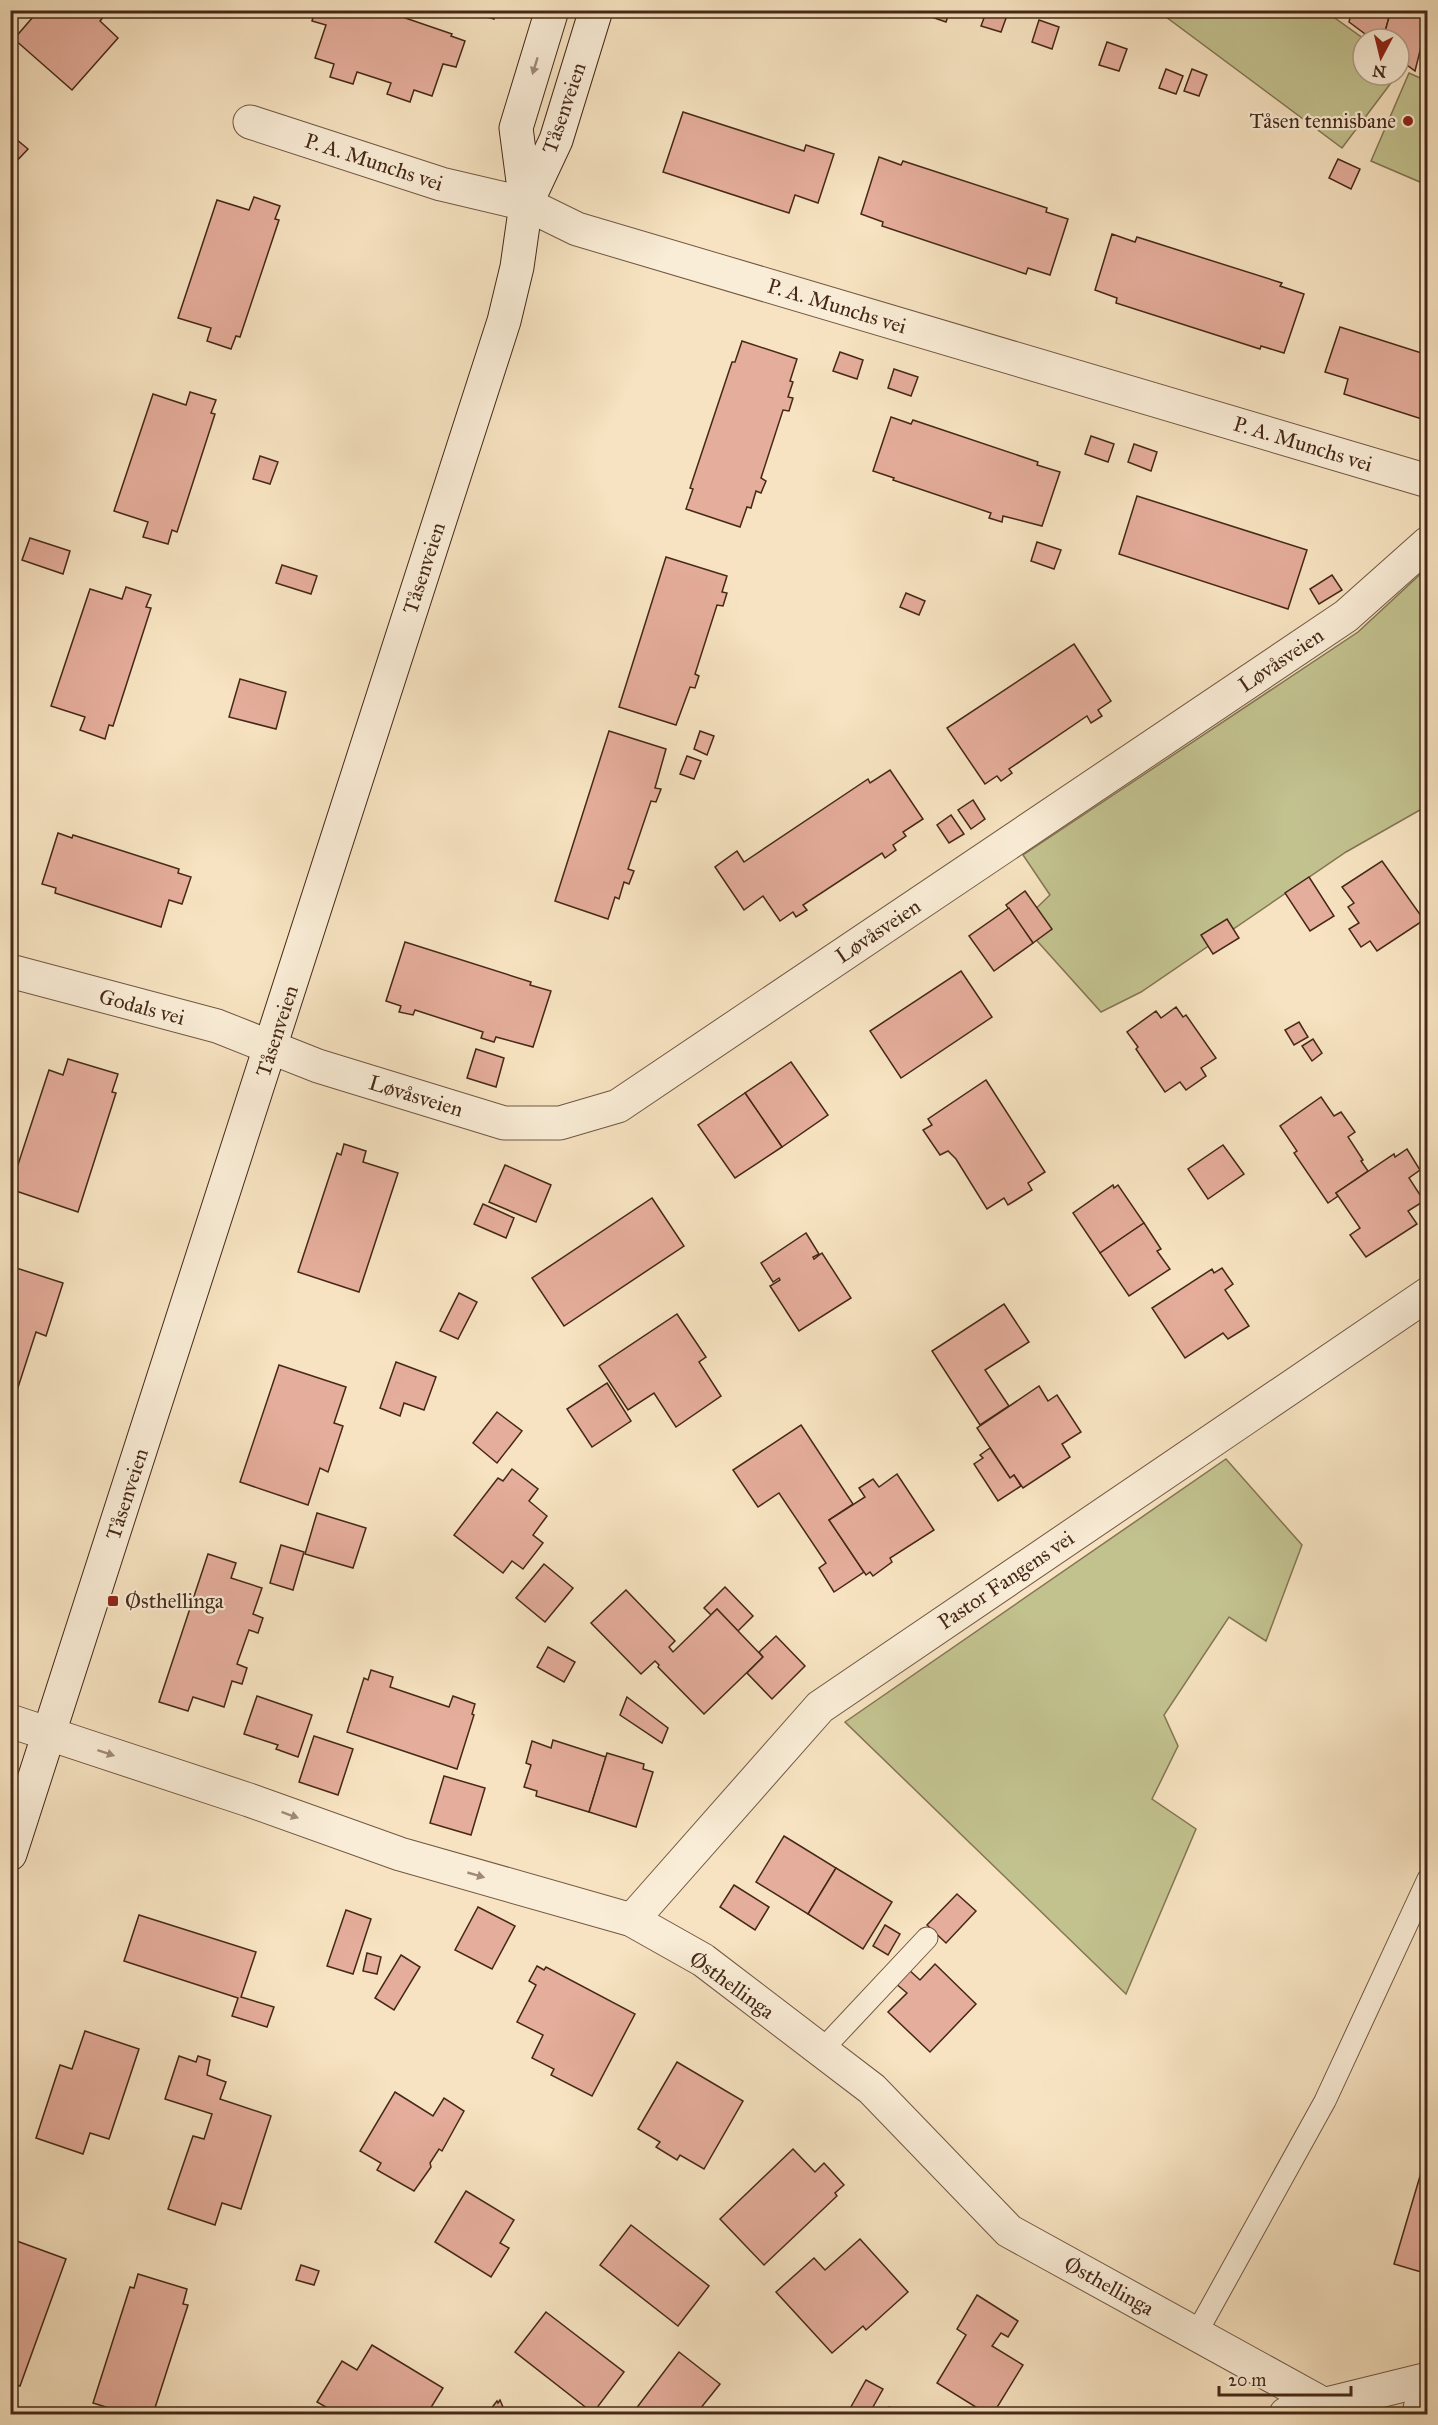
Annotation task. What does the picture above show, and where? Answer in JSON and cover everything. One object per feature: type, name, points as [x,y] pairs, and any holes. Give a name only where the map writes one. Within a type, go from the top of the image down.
[{"type":"street","name":"Tåsenveien","points":[[10,1854],[272,1048],[504,321],[518,267],[526,204],[516,128],[552,10]]},
{"type":"street","name":"Tåsenveien","points":[[526,204],[556,140],[596,10]]},
{"type":"street","name":"P. A. Munchs vei","points":[[250,122],[441,184],[526,204],[577,229],[1428,481]]},
{"type":"street","name":"Løvåsveien","points":[[272,1048],[318,1065],[504,1123],[560,1123],[618,1106],[1346,616],[1428,543]]},
{"type":"street","name":"Godals vei","points":[[10,971],[217,1026],[272,1048]]},
{"type":"street","name":"Pastor Fangens vei","points":[[632,1920],[820,1707],[1428,1294]]},
{"type":"street","name":"Østhellinga","points":[[10,1721],[400,1854],[632,1920],[703,1960],[872,2089],[1009,2231],[1323,2404]]},
{"type":"street","points":[[1286,2415],[1427,2379],[1419,2415]]},
{"type":"lane","points":[[1196,2334],[1325,2101],[1428,1879]]},
{"type":"lane","points":[[821,2051],[927,1938]]},
{"type":"green space","points":[[763,11],[811,11],[787,15]]},
{"type":"green space","points":[[1158,11],[1325,11],[1351,30],[1351,87],[1388,87],[1342,148]]},
{"type":"green space","name":"Tåsen tennisbane","points":[[1411,74],[1427,81],[1427,185],[1371,161],[1403,87],[1411,87]]},
{"type":"green space","points":[[1427,568],[1427,806],[1346,852],[1141,992],[1101,1012],[1021,923],[1050,895],[1023,855],[1358,632]]},
{"type":"green space","points":[[1226,1459],[1302,1545],[1266,1641],[1229,1617],[1164,1715],[1178,1746],[1152,1799],[1196,1829],[1126,1994],[845,1722]]},
{"type":"building","points":[[39,10],[109,10],[100,21],[118,38],[72,90],[14,39]]},
{"type":"building","points":[[315,10],[382,10],[452,34],[451,36],[465,41],[456,67],[443,64],[432,96],[414,90],[410,102],[387,94],[391,83],[357,72],[353,84],[330,77],[334,64],[315,58],[326,25],[312,21]]},
{"type":"building","points":[[474,10],[496,10],[494,19],[474,13]]},
{"type":"building","points":[[928,10],[950,10],[946,22],[926,15]]},
{"type":"building","points":[[987,10],[1009,10],[1001,32],[981,26]]},
{"type":"building","points":[[1352,10],[1391,10],[1386,27],[1356,27],[1349,22]]},
{"type":"building","points":[[1391,10],[1428,10],[1428,19],[1415,71],[1411,68],[1411,27],[1386,27]]},
{"type":"building","points":[[1039,20],[1059,27],[1052,49],[1032,42]]},
{"type":"building","points":[[1107,42],[1127,49],[1119,71],[1099,65]]},
{"type":"building","points":[[1166,69],[1183,76],[1176,94],[1159,88]]},
{"type":"building","points":[[1192,69],[1207,75],[1199,96],[1184,91]]},
{"type":"building","points":[[683,112],[804,151],[806,145],[834,154],[818,203],[795,195],[789,213],[663,172]]},
{"type":"building","points":[[10,134],[28,149],[10,168]]},
{"type":"building","points":[[879,157],[901,165],[903,161],[1047,208],[1046,212],[1068,219],[1050,275],[1028,268],[1026,274],[882,226],[883,222],[861,214]]},
{"type":"building","points":[[1338,159],[1360,169],[1351,189],[1329,178]]},
{"type":"building","points":[[254,197],[280,206],[275,219],[279,220],[240,337],[236,336],[231,349],[207,341],[211,328],[178,318],[217,200],[249,210]]},
{"type":"building","points":[[1112,234],[1135,242],[1137,237],[1282,283],[1280,286],[1304,294],[1284,353],[1261,346],[1260,349],[1116,303],[1117,298],[1095,290]]},
{"type":"building","points":[[1340,327],[1428,355],[1428,421],[1344,394],[1348,379],[1325,372]]},
{"type":"building","points":[[742,341],[797,359],[788,397],[793,398],[789,411],[783,410],[761,478],[766,481],[761,493],[756,491],[751,508],[747,507],[740,527],[686,509],[693,489],[690,488],[732,362],[735,362]]},
{"type":"building","points":[[840,352],[863,360],[857,379],[833,371]]},
{"type":"building","points":[[894,369],[918,377],[911,396],[888,388]]},
{"type":"building","points":[[190,392],[216,400],[211,413],[215,414],[177,532],[172,530],[168,544],[143,537],[148,522],[114,511],[153,394],[186,405]]},
{"type":"building","points":[[891,417],[911,424],[913,420],[1038,462],[1037,465],[1060,472],[1042,526],[1003,516],[1002,522],[989,518],[991,513],[873,471]]},
{"type":"building","points":[[1091,436],[1114,444],[1108,462],[1085,454]]},
{"type":"building","points":[[1134,444],[1157,452],[1151,471],[1128,462]]},
{"type":"building","points":[[260,456],[278,462],[270,484],[253,479]]},
{"type":"building","points":[[1137,496],[1307,550],[1288,609],[1119,554]]},
{"type":"building","points":[[30,538],[70,551],[63,574],[22,560]]},
{"type":"building","points":[[1037,542],[1061,550],[1054,569],[1031,561]]},
{"type":"building","points":[[666,557],[727,576],[722,592],[727,593],[723,606],[717,605],[695,674],[699,676],[695,688],[690,687],[676,725],[619,707]]},
{"type":"building","points":[[282,565],[317,576],[311,594],[276,583]]},
{"type":"building","points":[[1332,575],[1342,590],[1319,604],[1310,589]]},
{"type":"building","points":[[126,587],[151,595],[146,607],[151,608],[113,726],[109,725],[105,739],[80,730],[85,717],[51,706],[90,589],[122,599]]},
{"type":"building","points":[[906,593],[925,601],[919,615],[900,607]]},
{"type":"building","points":[[1074,644],[1111,701],[1098,710],[1102,716],[1091,723],[1087,716],[1009,769],[1012,773],[1001,781],[997,776],[985,784],[947,728]]},
{"type":"building","points":[[240,679],[286,692],[276,729],[229,717]]},
{"type":"building","points":[[609,731],[666,749],[655,788],[661,789],[656,802],[651,801],[628,869],[634,871],[629,884],[624,882],[619,899],[615,897],[608,919],[555,901]]},
{"type":"building","points":[[700,731],[714,736],[707,755],[694,749]]},
{"type":"building","points":[[687,756],[701,761],[694,779],[680,774]]},
{"type":"building","points":[[890,770],[923,819],[903,832],[906,836],[893,845],[896,850],[885,858],[882,853],[803,905],[807,910],[796,917],[793,912],[780,921],[763,896],[744,910],[715,867],[737,851],[744,862],[868,779],[870,783]]},
{"type":"building","points":[[973,800],[985,819],[971,829],[958,810]]},
{"type":"building","points":[[951,815],[964,834],[949,843],[937,825]]},
{"type":"building","points":[[58,833],[72,838],[73,835],[179,869],[178,873],[191,877],[182,904],[169,900],[161,927],[55,893],[56,888],[42,884]]},
{"type":"building","points":[[1382,861],[1424,920],[1377,951],[1370,941],[1361,947],[1349,929],[1359,923],[1348,907],[1354,903],[1342,887]]},
{"type":"building","points":[[1309,877],[1334,916],[1310,931],[1285,893]]},
{"type":"building","points":[[1025,891],[1052,929],[1033,943],[1006,905]]},
{"type":"building","points":[[1009,908],[1033,943],[994,971],[969,936]]},
{"type":"building","points":[[1227,919],[1239,938],[1213,954],[1201,935]]},
{"type":"building","points":[[405,942],[531,982],[530,985],[551,991],[533,1047],[496,1037],[494,1042],[481,1038],[483,1032],[415,1010],[413,1015],[399,1012],[401,1006],[386,1001]]},
{"type":"building","points":[[961,971],[992,1017],[901,1078],[870,1031]]},
{"type":"building","points":[[1176,1007],[1183,1017],[1186,1015],[1216,1058],[1201,1068],[1206,1076],[1186,1090],[1180,1082],[1165,1092],[1127,1032],[1156,1011],[1161,1018]]},
{"type":"building","points":[[1299,1022],[1308,1037],[1294,1045],[1285,1030]]},
{"type":"building","points":[[1313,1039],[1322,1053],[1312,1061],[1302,1046]]},
{"type":"building","points":[[476,1049],[504,1058],[496,1087],[467,1078]]},
{"type":"building","points":[[68,1059],[118,1074],[112,1092],[116,1093],[78,1212],[10,1189],[49,1070],[63,1075]]},
{"type":"building","points":[[791,1062],[828,1115],[782,1147],[745,1093]]},
{"type":"building","points":[[986,1080],[1045,1172],[1028,1183],[1032,1190],[1008,1205],[1004,1198],[987,1209],[956,1159],[948,1151],[940,1155],[923,1130],[932,1125],[928,1119]]},
{"type":"building","points":[[745,1093],[782,1147],[735,1178],[698,1125]]},
{"type":"building","points":[[1321,1097],[1334,1116],[1341,1112],[1355,1132],[1348,1137],[1368,1171],[1336,1193],[1338,1196],[1328,1203],[1294,1153],[1297,1151],[1280,1126]]},
{"type":"building","points":[[344,1144],[366,1151],[363,1162],[398,1173],[359,1292],[298,1272],[337,1153],[341,1155]]},
{"type":"building","points":[[1223,1145],[1244,1174],[1208,1199],[1188,1169]]},
{"type":"building","points":[[1407,1149],[1420,1170],[1409,1178],[1424,1201],[1408,1211],[1417,1224],[1366,1257],[1350,1235],[1360,1228],[1336,1193],[1394,1154],[1395,1157]]},
{"type":"building","points":[[505,1165],[551,1185],[536,1222],[489,1202]]},
{"type":"building","points":[[1113,1185],[1114,1188],[1118,1185],[1144,1223],[1100,1253],[1073,1213]]},
{"type":"building","points":[[652,1198],[684,1246],[564,1326],[532,1278]]},
{"type":"building","points":[[483,1204],[514,1218],[506,1238],[474,1224]]},
{"type":"building","points":[[1144,1223],[1161,1249],[1157,1251],[1170,1269],[1129,1296],[1100,1253]]},
{"type":"building","points":[[806,1233],[819,1254],[813,1257],[814,1259],[822,1253],[851,1298],[799,1331],[770,1286],[780,1280],[779,1278],[773,1282],[761,1263]]},
{"type":"building","points":[[10,1266],[63,1283],[46,1336],[36,1332],[10,1412]]},
{"type":"building","points":[[1222,1268],[1233,1284],[1225,1290],[1249,1326],[1228,1339],[1223,1333],[1185,1358],[1152,1308],[1212,1269],[1214,1273]]},
{"type":"building","points":[[459,1293],[477,1302],[458,1339],[440,1331]]},
{"type":"building","points":[[1004,1304],[1029,1342],[985,1370],[1009,1406],[980,1425],[932,1351]]},
{"type":"building","points":[[677,1314],[706,1357],[699,1362],[721,1396],[676,1427],[654,1393],[628,1410],[599,1366]]},
{"type":"building","points":[[396,1362],[436,1377],[424,1410],[404,1403],[400,1416],[380,1408]]},
{"type":"building","points":[[279,1365],[346,1387],[334,1423],[343,1426],[328,1472],[320,1468],[308,1505],[240,1482]]},
{"type":"building","points":[[607,1383],[631,1421],[592,1447],[567,1409]]},
{"type":"building","points":[[1039,1386],[1048,1401],[1057,1395],[1081,1432],[1062,1444],[1070,1457],[1023,1488],[1014,1475],[1010,1478],[977,1428]]},
{"type":"building","points":[[497,1412],[522,1431],[497,1463],[473,1443]]},
{"type":"building","points":[[801,1425],[853,1504],[829,1520],[864,1572],[834,1592],[819,1568],[826,1563],[779,1493],[758,1507],[733,1470]]},
{"type":"building","points":[[990,1448],[1010,1478],[1014,1475],[1021,1486],[998,1501],[974,1464],[983,1458],[980,1455]]},
{"type":"building","points":[[512,1469],[538,1489],[529,1501],[547,1516],[533,1535],[543,1543],[523,1569],[512,1561],[503,1573],[454,1535],[498,1478],[503,1481]]},
{"type":"building","points":[[897,1474],[934,1530],[890,1558],[892,1562],[873,1576],[870,1572],[866,1575],[829,1520],[865,1497],[859,1488],[873,1479],[879,1487]]},
{"type":"building","points":[[317,1513],[366,1528],[353,1568],[305,1554]]},
{"type":"building","points":[[281,1545],[304,1552],[293,1590],[270,1583]]},
{"type":"building","points":[[208,1554],[236,1563],[231,1578],[262,1588],[253,1614],[263,1618],[258,1633],[249,1630],[237,1664],[247,1668],[242,1684],[232,1681],[224,1707],[193,1697],[188,1711],[159,1702]]},
{"type":"building","points":[[544,1564],[573,1588],[545,1622],[516,1598]]},
{"type":"building","points":[[725,1587],[753,1616],[738,1631],[717,1609],[711,1615],[704,1608]]},
{"type":"building","points":[[626,1590],[675,1641],[669,1647],[673,1652],[717,1609],[763,1657],[704,1714],[658,1667],[655,1661],[641,1674],[591,1623]]},
{"type":"building","points":[[776,1636],[805,1666],[772,1699],[747,1673],[763,1657],[759,1652]]},
{"type":"building","points":[[548,1647],[575,1662],[564,1682],[537,1667]]},
{"type":"building","points":[[371,1670],[393,1677],[390,1687],[449,1707],[453,1696],[475,1704],[472,1714],[474,1715],[457,1769],[347,1732],[364,1678],[368,1680]]},
{"type":"building","points":[[257,1696],[312,1715],[298,1757],[276,1749],[278,1745],[244,1734]]},
{"type":"building","points":[[627,1697],[668,1728],[662,1743],[620,1715]]},
{"type":"building","points":[[314,1736],[353,1749],[338,1795],[299,1782]]},
{"type":"building","points":[[553,1740],[606,1757],[589,1812],[536,1796],[537,1791],[524,1787],[531,1765],[526,1763],[532,1741],[551,1748]]},
{"type":"building","points":[[607,1753],[644,1764],[643,1769],[653,1772],[636,1827],[589,1812]]},
{"type":"building","points":[[444,1776],[485,1788],[471,1835],[430,1823]]},
{"type":"building","points":[[784,1836],[836,1868],[808,1914],[756,1882]]},
{"type":"building","points":[[836,1868],[892,1902],[863,1949],[808,1914]]},
{"type":"building","points":[[734,1885],[769,1907],[755,1930],[720,1907]]},
{"type":"building","points":[[957,1894],[976,1911],[946,1943],[927,1925]]},
{"type":"building","points":[[478,1907],[515,1926],[492,1969],[455,1950]]},
{"type":"building","points":[[346,1910],[371,1919],[353,1974],[327,1966]]},
{"type":"building","points":[[139,1915],[256,1952],[241,1997],[274,2007],[267,2027],[232,2016],[238,1998],[124,1961]]},
{"type":"building","points":[[885,1925],[900,1934],[888,1955],[873,1946]]},
{"type":"building","points":[[367,1953],[381,1957],[377,1974],[363,1971]]},
{"type":"building","points":[[401,1955],[420,1967],[394,2010],[375,1998]]},
{"type":"building","points":[[935,1964],[976,2004],[930,2052],[888,2012],[907,1993],[895,1983],[908,1969],[920,1980]]},
{"type":"building","points":[[537,1966],[544,1970],[546,1967],[635,2014],[592,2096],[551,2075],[554,2069],[532,2058],[543,2035],[517,2022],[536,1985],[529,1981]]},
{"type":"building","points":[[85,2031],[139,2049],[109,2139],[90,2133],[83,2154],[36,2138],[60,2065],[72,2069]]},
{"type":"building","points":[[179,2056],[196,2062],[198,2056],[210,2060],[207,2075],[226,2082],[220,2099],[271,2116],[241,2209],[222,2203],[215,2225],[168,2209],[193,2136],[204,2139],[212,2114],[165,2099]]},
{"type":"building","points":[[677,2062],[743,2101],[704,2169],[680,2155],[677,2160],[656,2147],[660,2142],[638,2129]]},
{"type":"building","points":[[395,2092],[433,2116],[444,2098],[464,2111],[442,2151],[439,2149],[430,2163],[431,2167],[414,2191],[377,2170],[381,2163],[360,2151]]},
{"type":"building","points":[[793,2149],[815,2172],[824,2163],[844,2185],[835,2193],[837,2196],[764,2265],[720,2219]]},
{"type":"building","points":[[1423,2166],[1428,2168],[1428,2274],[1394,2264]]},
{"type":"building","points":[[466,2191],[514,2220],[500,2243],[509,2248],[491,2277],[435,2242]]},
{"type":"building","points":[[631,2225],[709,2286],[678,2326],[600,2265]]},
{"type":"building","points":[[860,2239],[908,2292],[866,2330],[863,2326],[832,2353],[776,2292],[814,2258],[825,2270]]},
{"type":"building","points":[[14,2240],[66,2259],[20,2386],[10,2383],[10,2251]]},
{"type":"building","points":[[301,2265],[319,2271],[314,2285],[296,2280]]},
{"type":"building","points":[[138,2274],[187,2289],[183,2304],[188,2305],[153,2414],[128,2414],[93,2403],[130,2287],[134,2288]]},
{"type":"building","points":[[977,2295],[1018,2321],[1008,2337],[1001,2333],[992,2346],[1023,2365],[993,2414],[987,2414],[937,2383],[966,2335],[957,2329]]},
{"type":"building","points":[[546,2312],[624,2372],[593,2413],[515,2352]]},
{"type":"building","points":[[372,2345],[443,2388],[427,2414],[338,2414],[317,2402],[342,2361],[357,2370]]},
{"type":"building","points":[[679,2352],[720,2384],[696,2414],[632,2414]]},
{"type":"building","points":[[866,2380],[883,2389],[869,2414],[847,2414]]},
{"type":"building","points":[[500,2400],[506,2414],[487,2414],[497,2401],[498,2403]]},
{"type":"building","points":[[889,2407],[904,2414],[884,2414]]},
{"type":"place","name":"Tåsen tennisbane","points":[[1408,121]]},
{"type":"place","name":"Østhellinga","points":[[113,1601]]}]
